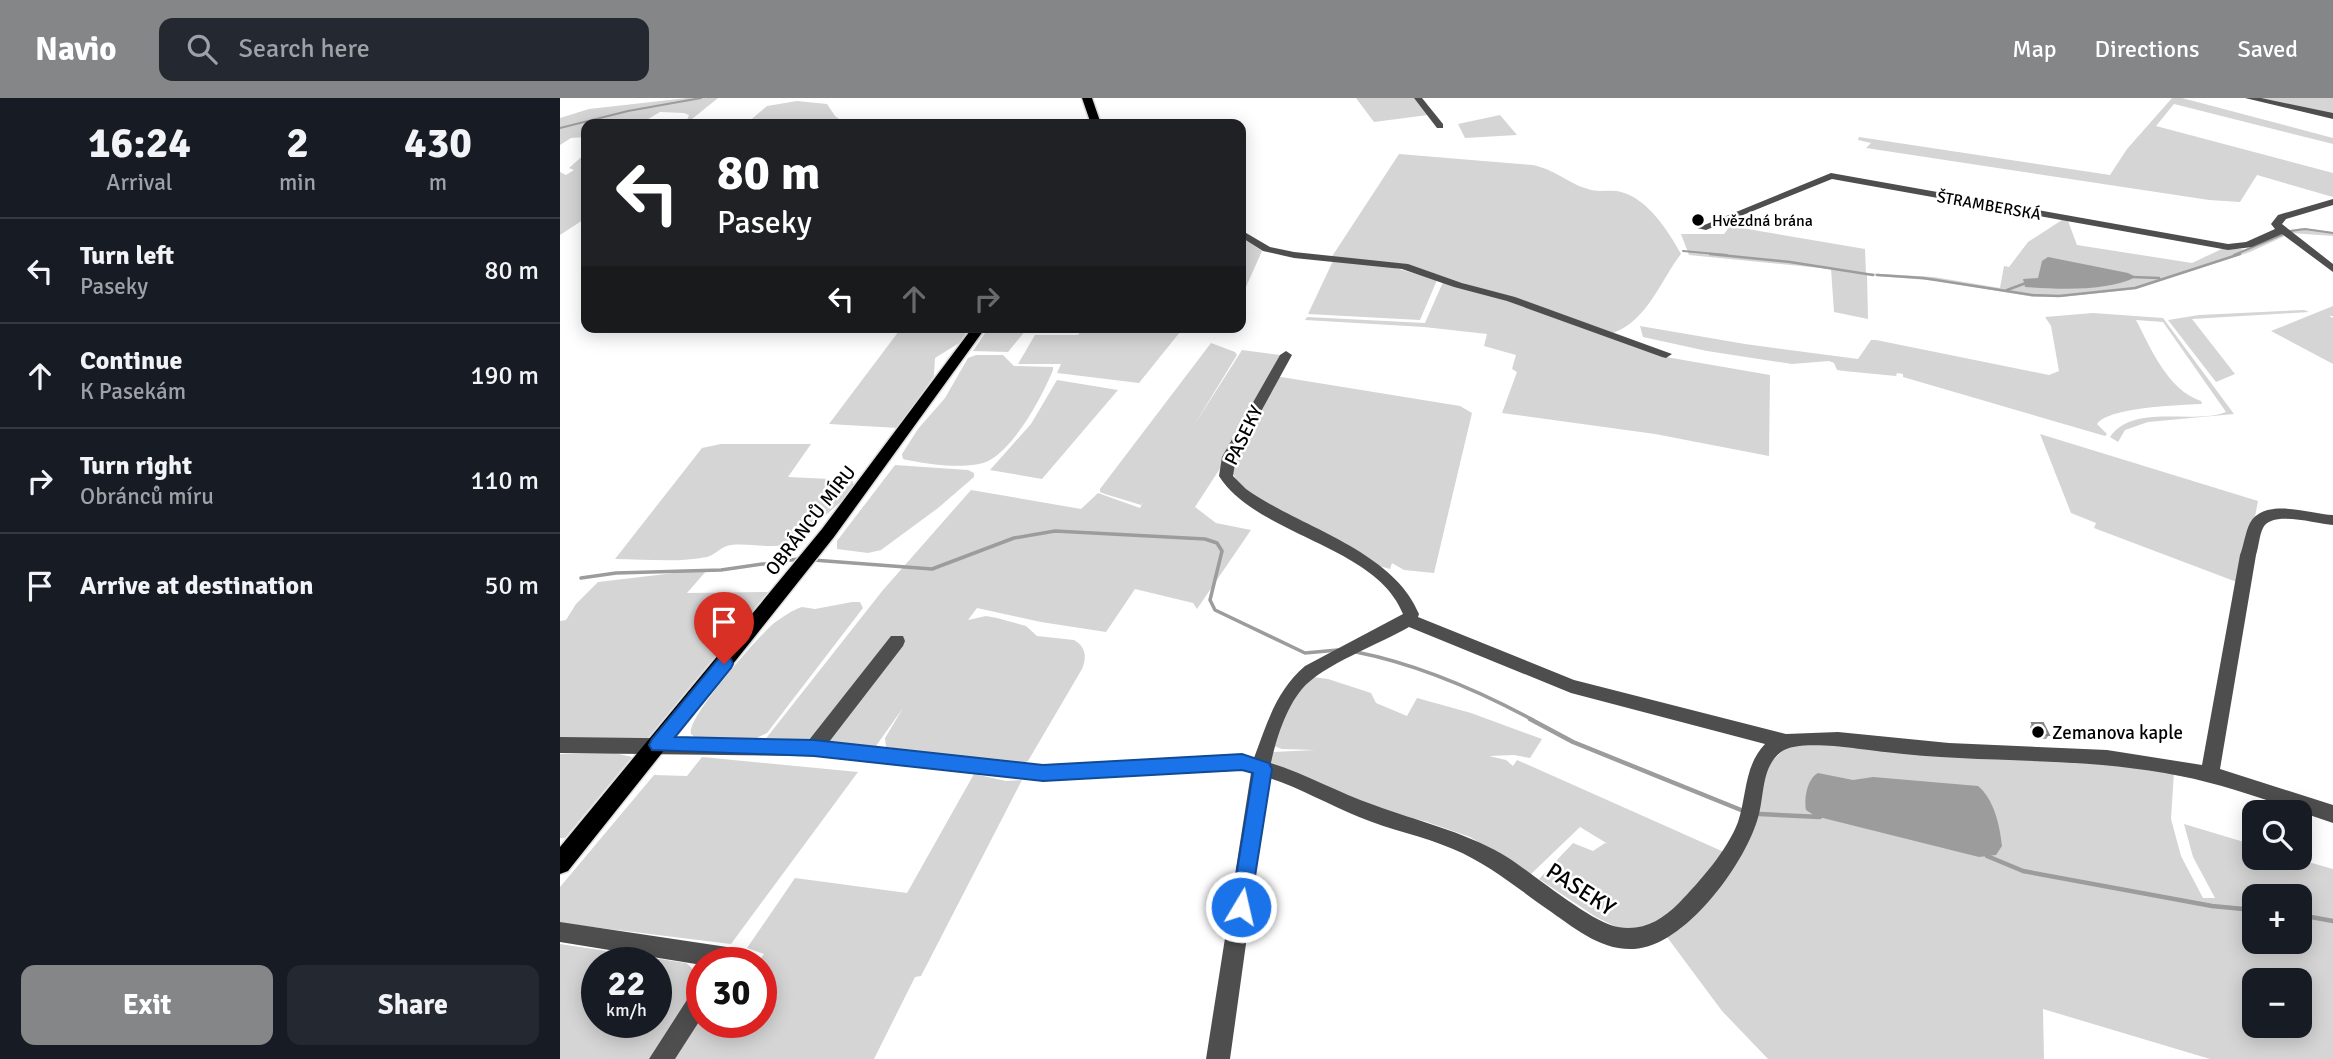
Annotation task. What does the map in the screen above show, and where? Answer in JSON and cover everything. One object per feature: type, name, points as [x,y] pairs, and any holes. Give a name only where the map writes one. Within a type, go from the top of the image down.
[{"type":"main road","points":[[1087,98],[1094,119]]},
{"type":"main road","name":"OBRÁNCŮ MÍRU","points":[[560,864],[826,538],[910,428],[976,333]]},
{"type":"street","points":[[1418,98],[1440,126]]},
{"type":"street","points":[[2249,98],[2333,116]]},
{"type":"street","name":"ŠTRAMBERSKÁ","points":[[1702,228],[1831,176],[2228,247],[2248,245],[2281,230],[2276,224],[2283,216],[2333,202]]},
{"type":"street","points":[[2281,230],[2333,269]]},
{"type":"street","points":[[1246,236],[1267,249],[1328,259],[1404,266],[1458,285],[1511,299],[1666,354]]},
{"type":"street","name":"PASEKY","points":[[1286,355],[1229,457],[1226,476],[1235,487],[1269,511],[1386,578],[1408,601],[1411,614],[1408,620]]},
{"type":"street","points":[[2210,774],[2248,555],[2257,525],[2272,514],[2333,520]]},
{"type":"street","points":[[1218,1059],[1266,750],[1290,691],[1311,671],[1408,620],[1571,686],[1784,741],[1825,740],[1950,751],[2088,756],[2161,764],[2210,774],[2333,814]]},
{"type":"street","points":[[814,748],[897,641]]},
{"type":"street","name":"PASEKY","points":[[560,746],[814,748],[1043,773],[1242,762],[1368,812],[1459,842],[1495,861],[1597,931],[1630,939],[1646,937],[1668,928],[1682,917],[1696,900],[1726,860],[1745,827],[1761,763],[1770,750],[1784,741]]},
{"type":"street","points":[[560,932],[686,952]]},
{"type":"street","points":[[661,1059],[686,1021]]},
{"type":"shaded area","points":[[687,98],[718,98],[692,119],[687,119],[689,115],[684,113],[660,112],[648,119],[581,119],[581,137],[571,138],[560,145],[560,118],[589,109]]},
{"type":"shaded area","points":[[1356,98],[1415,98],[1428,115],[1374,122]]},
{"type":"shaded area","points":[[2172,98],[2182,98],[2333,138],[2333,144],[2174,104],[2156,126],[2333,173],[2333,197],[2257,175],[2240,202],[2209,200],[1866,148],[1871,143],[1858,140],[1859,137],[2110,175],[2127,149]]},
{"type":"shaded area","points":[[2255,98],[2333,98],[2333,114]]},
{"type":"shaded area","points":[[797,101],[827,104],[839,119],[752,119],[767,106]]},
{"type":"shaded area","points":[[1500,115],[1517,135],[1465,138],[1458,124]]},
{"type":"shaded area","points":[[1399,154],[1532,165],[1588,189],[1631,195],[1648,208],[1664,226],[1681,254],[1644,309],[1625,327],[1613,333],[1406,264],[1331,258]]},
{"type":"shaded area","points":[[581,157],[581,221],[560,235],[560,172],[566,175],[574,170],[569,168]]},
{"type":"shaded area","points":[[2062,220],[2068,221],[2077,245],[2192,263],[2226,247],[2246,250],[2288,230],[2303,228],[2333,232],[2333,236],[2291,233],[2250,252],[2137,289],[2060,297],[2034,297],[1938,281],[1867,275],[1868,319],[1834,312],[1831,269],[1689,255],[1681,234],[1724,234],[1730,226],[1865,249],[1866,273],[1934,277],[2000,288],[2004,266],[2009,267],[2028,242]]},
{"type":"shaded area","points":[[1246,240],[1262,251],[1246,287]]},
{"type":"shaded area","points":[[2048,257],[2128,273],[2136,277],[2096,287],[2025,287],[2023,279],[2038,278],[2042,261]]},
{"type":"shaded area","points":[[1333,261],[1392,267],[1437,280],[1420,320],[1308,314]]},
{"type":"shaded area","points":[[1443,282],[1493,295],[1666,357],[1770,375],[1769,456],[1655,434],[1502,413],[1517,372],[1512,369],[1516,355],[1484,346],[1487,334],[1424,327],[1305,320],[1307,317],[1425,323]]},
{"type":"shaded area","points":[[2333,306],[2333,316],[2329,316],[2333,318],[2333,364],[2271,331]]},
{"type":"shaded area","points":[[2304,310],[2309,312],[2192,319],[2235,374],[2216,382],[2168,320],[2199,315]]},
{"type":"shaded area","points":[[2093,313],[2163,318],[2234,414],[2148,422],[2125,430],[2118,442],[2110,437],[2120,427],[2133,421],[2198,417],[2226,412],[2163,322],[2136,320],[2154,355],[2170,378],[2202,404],[2146,408],[2115,414],[2097,424],[2107,434],[2105,436],[1903,377],[1903,374],[1897,373],[1896,376],[1837,370],[1834,363],[1829,361],[1792,364],[1707,351],[1643,337],[1640,326],[1858,359],[1871,340],[1876,340],[2049,375],[2059,371],[2051,326],[2045,317]]},
{"type":"shaded area","points":[[897,333],[966,333],[959,343],[935,358],[934,376],[898,428],[829,424]]},
{"type":"shaded area","points":[[985,333],[1024,333],[1008,352],[973,351]]},
{"type":"shaded area","points":[[1179,333],[1139,383],[1057,373],[1061,364],[1018,364],[1035,335]]},
{"type":"shaded area","points":[[1211,343],[1237,355],[1193,427],[1242,350],[1280,355],[1221,467],[1195,507],[1216,523],[1251,530],[1197,609],[1193,603],[1135,589],[1106,632],[977,608],[968,620],[986,616],[1026,626],[1037,636],[1074,640],[1084,653],[1082,669],[1028,761],[1021,764],[886,747],[885,738],[903,708],[876,746],[764,741],[883,590],[971,490],[1081,509],[1098,493],[1140,508],[1143,502],[1141,505],[1105,494],[1100,492],[1100,489]]},
{"type":"shaded area","points":[[976,355],[1003,355],[1014,366],[1053,367],[1027,420],[1000,453],[982,463],[947,466],[903,459],[902,454],[918,429],[945,398],[968,358]]},
{"type":"shaded area","points":[[1275,376],[1460,406],[1472,413],[1434,573],[1404,570],[1392,563],[1390,569],[1376,565],[1318,535],[1240,487],[1230,468]]},
{"type":"shaded area","points":[[1057,380],[1118,390],[1042,479],[990,470],[1031,424]]},
{"type":"shaded area","points":[[2040,434],[2258,501],[2242,584],[2094,528],[2096,523],[2071,513]]},
{"type":"shaded area","points":[[721,444],[811,444],[788,477],[852,480],[855,487],[821,519],[785,545],[731,545],[707,557],[684,560],[615,559],[702,448]]},
{"type":"shaded area","points":[[895,465],[968,470],[974,473],[974,477],[938,508],[881,550],[868,553],[837,549],[837,541]]},
{"type":"shaded area","points":[[708,569],[687,593],[768,592],[647,739],[560,739],[560,621],[566,620],[576,604],[598,582]]},
{"type":"shaded area","points":[[860,602],[863,608],[767,733],[750,741],[697,739],[691,734],[693,725],[711,695],[774,623],[802,607],[815,609]]},
{"type":"shaded area","points":[[1313,677],[1371,693],[1376,703],[1407,716],[1417,698],[1471,713],[1542,739],[1530,758],[1514,755],[1489,756],[1506,760],[1513,766],[1517,760],[1724,852],[1668,921],[1626,932],[1596,917],[1539,879],[1573,843],[1593,851],[1605,843],[1608,844],[1580,827],[1531,874],[1470,837],[1369,806],[1268,761],[1273,752],[1315,750],[1282,749],[1274,746],[1288,708],[1298,692]]},
{"type":"shaded area","points":[[1806,744],[1948,755],[2057,759],[2174,772],[2171,819],[2181,856],[2203,898],[2215,898],[2193,857],[2184,824],[2242,841],[2242,870],[2312,870],[2312,863],[2333,869],[2333,1059],[2210,1059],[2043,1009],[2044,1059],[1768,1059],[1722,1011],[1667,937],[1680,929],[1712,893],[1768,765],[1788,746]]},
{"type":"shaded area","points":[[615,753],[632,757],[565,838],[560,838],[560,754]]},
{"type":"shaded area","points":[[702,757],[858,772],[731,944],[560,923],[560,887],[654,775],[687,776]]},
{"type":"shaded area","points":[[1818,773],[1853,780],[1873,777],[1978,786],[1992,805],[2002,846],[1996,855],[1979,857],[1815,816],[1806,810],[1805,800],[1809,784]]},
{"type":"shaded area","points":[[974,774],[1006,781],[1022,780],[921,976],[915,977],[874,1059],[672,1059],[686,1038],[777,1038],[777,947],[748,947],[795,878],[907,893]]},
{"type":"shaded area","points":[[560,944],[581,947],[581,1038],[664,1038],[651,1059],[560,1059]]},
{"type":"shaded area","points":[[672,961],[686,963],[686,1003],[672,1025]]},
{"type":"building","points":[[2032,723],[2043,723],[2049,735],[2037,735]]},
{"type":"waterway","points":[[596,119],[701,98]]},
{"type":"waterway","points":[[560,128],[581,123]]},
{"type":"waterway","points":[[2234,255],[2291,231],[2305,229],[2333,233]]},
{"type":"waterway","points":[[1683,251],[1727,255]]},
{"type":"waterway","points":[[1710,254],[1790,262],[1873,275]]},
{"type":"waterway","points":[[1877,275],[1923,278],[2032,295],[2059,296],[2135,288],[2240,254]]},
{"type":"waterway","points":[[2132,277],[2159,278]]},
{"type":"waterway","points":[[2007,290],[2026,283]]},
{"type":"waterway","points":[[813,560],[932,569],[1014,538],[1055,531],[1205,539],[1217,543],[1222,551],[1210,600],[1215,610],[1305,653],[1338,650]]},
{"type":"waterway","points":[[581,578],[616,573],[721,570],[798,559]]},
{"type":"waterway","points":[[1356,652],[1447,680],[1533,720]]},
{"type":"waterway","points":[[1530,719],[1573,742],[1741,810]]},
{"type":"waterway","points":[[1759,814],[1820,817]]},
{"type":"waterway","points":[[1987,856],[2023,871],[2212,906],[2242,909]]},
{"type":"waterway","points":[[2312,917],[2333,921]]},
{"type":"place","name":"Hvězdná brána","points":[[1698,220]]},
{"type":"place","name":"Zemanova kaple","points":[[2038,732]]},
{"type":"route","points":[[724,664],[658,745],[814,748],[1043,773],[1242,762],[1263,769],[1241,907]]}]
